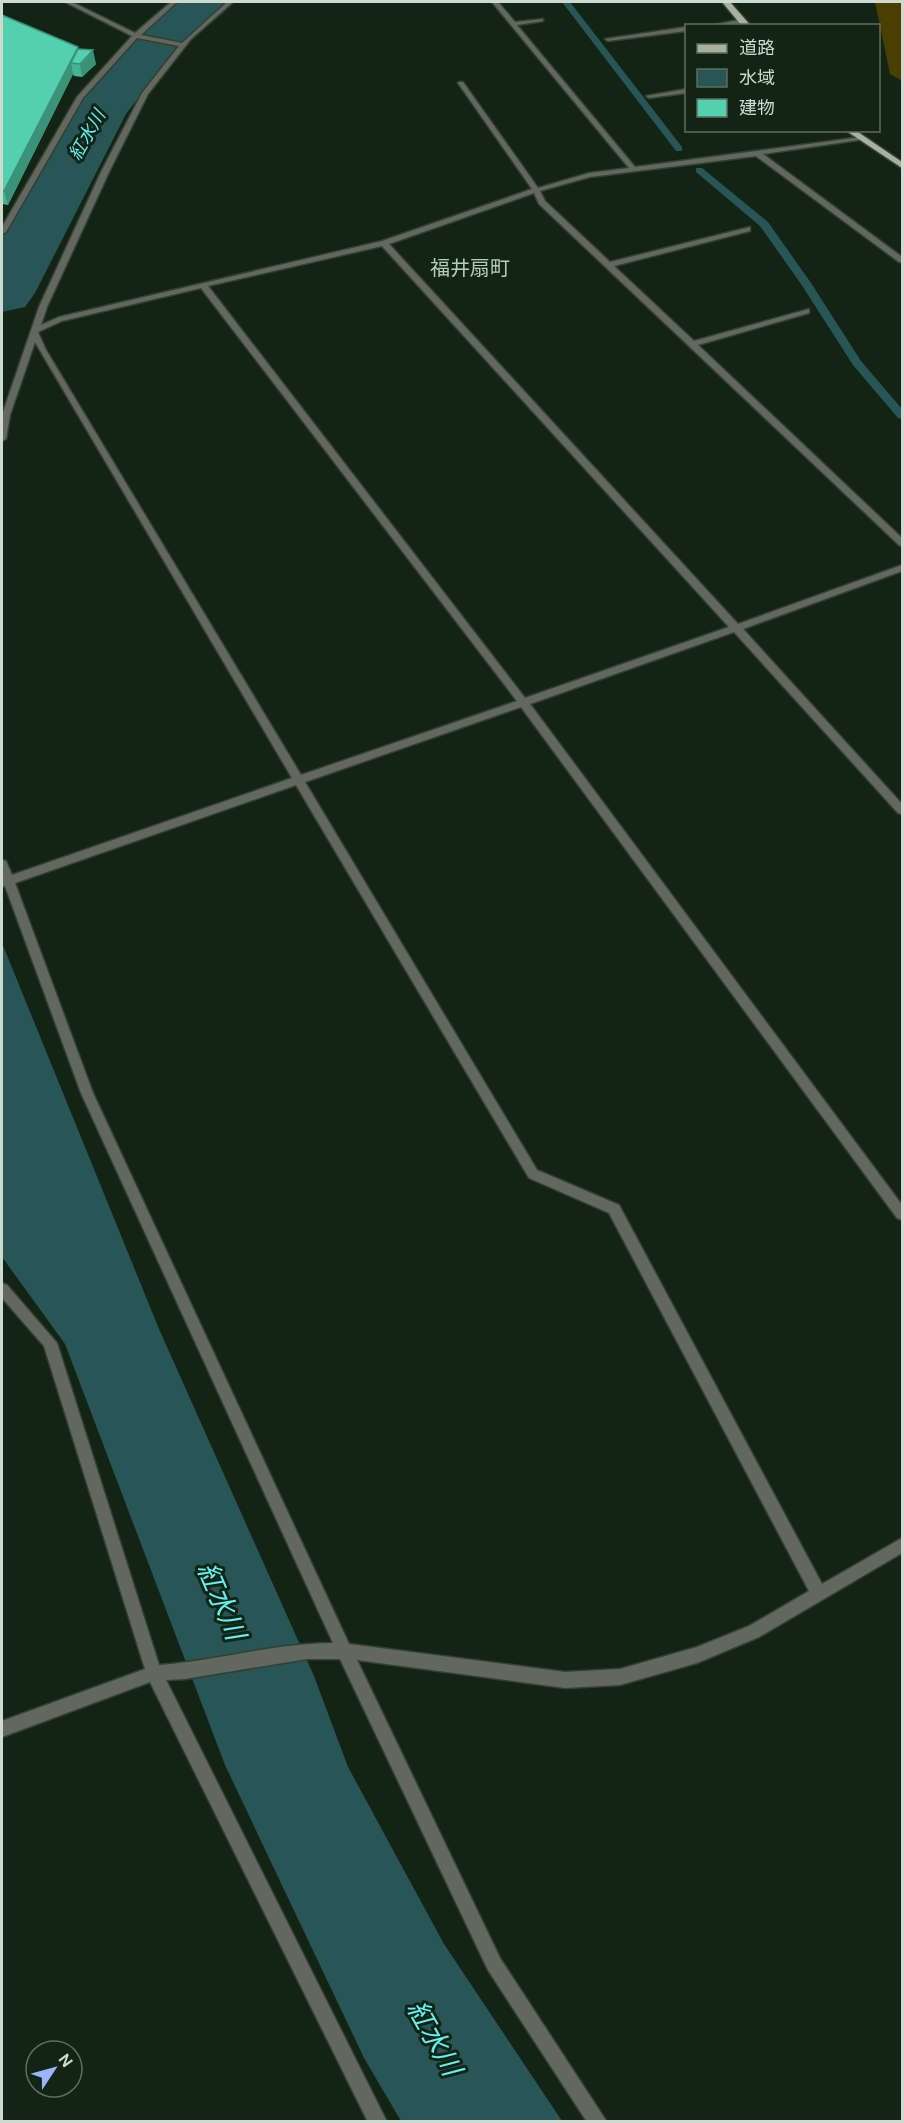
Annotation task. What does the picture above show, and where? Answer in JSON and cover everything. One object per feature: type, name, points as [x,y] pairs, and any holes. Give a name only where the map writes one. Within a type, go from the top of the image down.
[{"type":"main road","points":[[726,2],[745,23]]},
{"type":"main road","points":[[852,132],[903,166]]},
{"type":"street","points":[[68,2],[139,36],[180,44]]},
{"type":"street","points":[[2,232],[80,97],[174,2]]},
{"type":"street","points":[[2,439],[6,415],[34,331],[105,172],[145,93],[180,44],[230,2]]},
{"type":"street","points":[[495,2],[633,169]]},
{"type":"street","points":[[513,24],[541,20]]},
{"type":"street","points":[[608,39],[685,29]]},
{"type":"street","points":[[461,83],[530,179],[542,202],[903,543]]},
{"type":"street","points":[[649,96],[685,91]]},
{"type":"street","points":[[34,331],[59,319],[384,243],[535,190],[589,175],[758,154],[859,138]]},
{"type":"street","points":[[758,154],[903,260]]},
{"type":"street","points":[[2,213],[12,215]]},
{"type":"street","points":[[609,265],[747,229]]},
{"type":"street","points":[[384,243],[903,810]]},
{"type":"street","points":[[203,285],[523,702],[903,1214]]},
{"type":"street","points":[[693,344],[806,311]]},
{"type":"street","points":[[34,331],[42,350],[533,1174],[614,1209],[819,1594]]},
{"type":"street","points":[[4,881],[737,628],[903,568]]},
{"type":"street","points":[[2,864],[4,881],[87,1093],[344,1651],[494,1964],[598,2121]]},
{"type":"street","points":[[2,1289],[50,1343],[154,1673],[378,2121]]},
{"type":"street","points":[[2,1729],[154,1673],[186,1671],[307,1651],[344,1651],[565,1680],[620,1677],[697,1655],[754,1632],[903,1545]]},
{"type":"shaded area","points":[[875,2],[902,2],[902,81],[890,74]]},
{"type":"water","points":[[2,943],[159,1329],[314,1676],[348,1767],[444,1944],[562,2121],[401,2121],[364,2058],[225,1765],[65,1344],[2,1257]]},
{"type":"building","points":[[2,15],[78,47],[4,191],[2,191]]},
{"type":"building","points":[[78,49],[93,50],[80,64],[71,63]]},
{"type":"waterway","name":"紅水川","points":[[2,293],[100,110],[144,55],[164,35],[205,2]]},
{"type":"waterway","points":[[566,2],[679,149]]},
{"type":"waterway","points":[[699,170],[764,224],[806,283],[857,363],[902,416]]},
{"type":"district","name":"福井扇町","points":[[470,268]]}]
